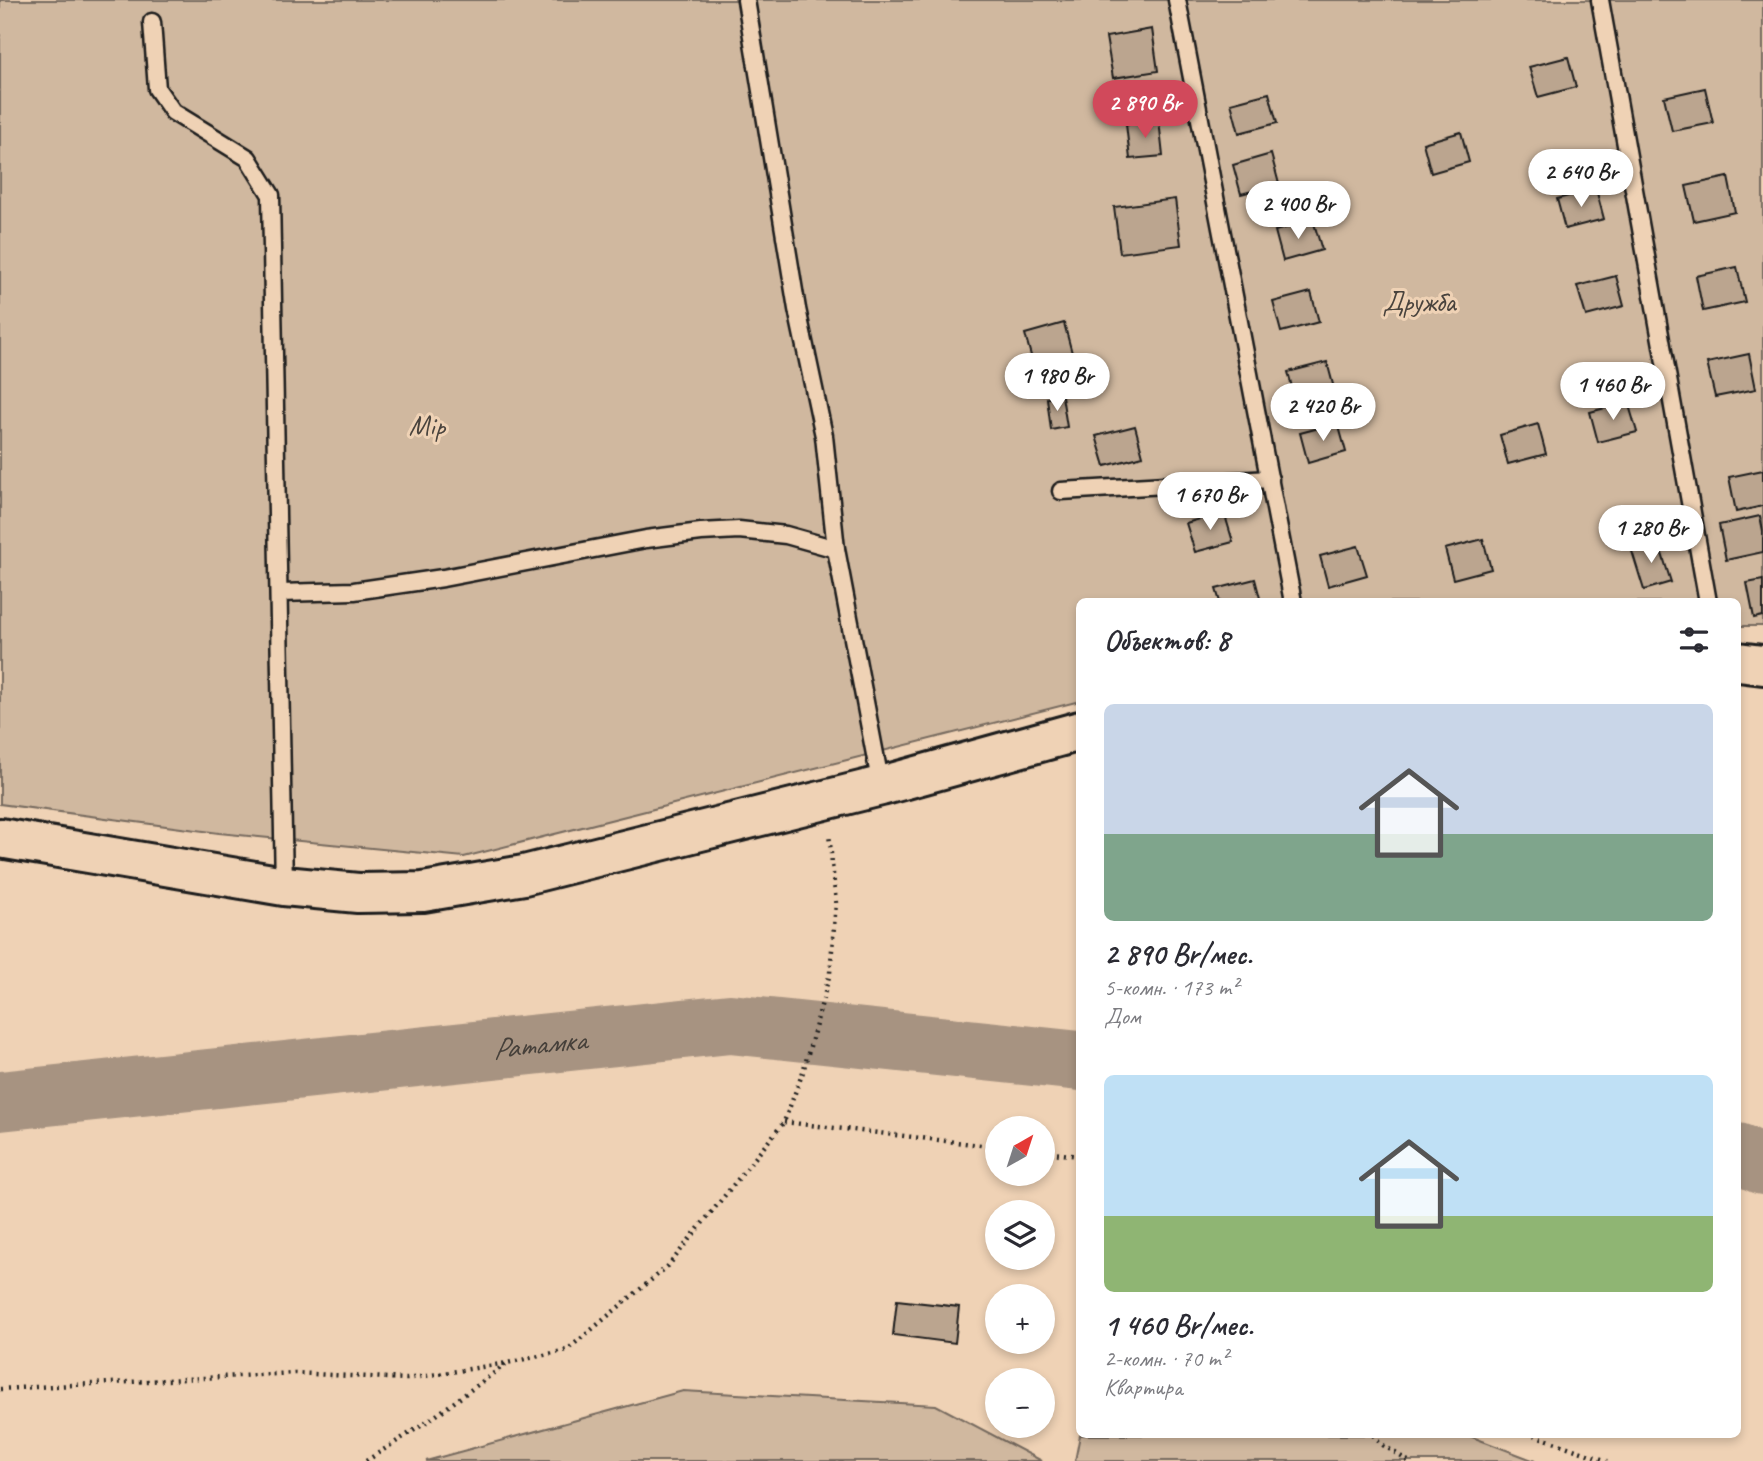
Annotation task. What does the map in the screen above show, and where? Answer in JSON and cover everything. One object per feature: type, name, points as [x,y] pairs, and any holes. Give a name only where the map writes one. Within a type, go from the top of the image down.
[{"type":"street","points":[[1741,662],[1763,665]]},
{"type":"street","points":[[0,838],[284,886],[358,893],[423,892],[524,875],[881,786],[1076,732]]},
{"type":"lane","points":[[746,0],[797,309],[824,436],[836,549],[881,786]]},
{"type":"lane","points":[[1177,0],[1292,598]]},
{"type":"lane","points":[[1600,0],[1707,598]]},
{"type":"lane","points":[[152,22],[157,89],[173,112],[248,158],[271,195],[284,886]]},
{"type":"lane","points":[[1061,491],[1270,479]]},
{"type":"lane","points":[[279,593],[367,589],[646,539],[701,532],[739,530],[786,535],[836,549]]},
{"type":"path","points":[[0,1389],[295,1373],[407,1379],[567,1350],[668,1266],[784,1122],[803,1072],[830,973],[836,903],[831,842],[821,801]]},
{"type":"path","points":[[784,1122],[985,1145]]},
{"type":"path","points":[[1055,1153],[1076,1156]]},
{"type":"path","points":[[366,1461],[427,1422],[507,1363]]},
{"type":"path","points":[[1376,1438],[1408,1461]]},
{"type":"path","points":[[1542,1438],[1607,1461]]},
{"type":"green space","name":"Мір","points":[[0,0],[1763,0],[1763,626],[1741,626],[1741,598],[1076,598],[1076,702],[464,857],[219,833],[0,804]]},
{"type":"green space","points":[[683,1391],[936,1405],[985,1431],[985,1438],[998,1438],[1042,1461],[426,1461]]},
{"type":"green space","points":[[1079,1438],[1475,1438],[1535,1461],[1075,1461]]},
{"type":"building","points":[[1152,29],[1158,71],[1113,78],[1106,37]]},
{"type":"building","points":[[1568,57],[1576,87],[1538,97],[1529,67]]},
{"type":"building","points":[[1705,88],[1713,123],[1672,131],[1664,97]]},
{"type":"building","points":[[1269,93],[1277,123],[1239,133],[1231,103]]},
{"type":"building","points":[[1159,120],[1163,156],[1130,159],[1126,124]]},
{"type":"building","points":[[1461,132],[1469,162],[1431,173],[1423,143]]},
{"type":"building","points":[[1271,154],[1279,184],[1241,194],[1233,165]]},
{"type":"building","points":[[1728,177],[1735,212],[1694,221],[1686,186]]},
{"type":"building","points":[[1596,189],[1604,219],[1565,229],[1557,199]]},
{"type":"building","points":[[1175,199],[1181,245],[1120,253],[1114,207]]},
{"type":"building","points":[[1313,220],[1322,250],[1283,261],[1275,231]]},
{"type":"building","points":[[1737,267],[1745,302],[1703,311],[1696,276]]},
{"type":"building","points":[[1616,276],[1624,306],[1586,316],[1577,286]]},
{"type":"building","points":[[1311,292],[1319,322],[1281,332],[1273,302]]},
{"type":"building","points":[[1064,323],[1072,353],[1033,363],[1025,334]]},
{"type":"building","points":[[1749,354],[1756,389],[1715,397],[1707,363]]},
{"type":"building","points":[[1327,362],[1335,392],[1296,402],[1288,372]]},
{"type":"building","points":[[1062,396],[1067,427],[1051,430],[1047,398]]},
{"type":"building","points":[[1628,402],[1637,432],[1598,442],[1590,412]]},
{"type":"building","points":[[1338,423],[1346,452],[1308,463],[1300,433]]},
{"type":"building","points":[[1538,424],[1546,454],[1508,464],[1500,435]]},
{"type":"building","points":[[1135,426],[1143,456],[1105,466],[1096,436]]},
{"type":"building","points":[[1763,470],[1763,506],[1736,512],[1729,477]]},
{"type":"building","points":[[1224,512],[1233,542],[1195,552],[1186,523]]},
{"type":"building","points":[[1760,516],[1763,552],[1726,560],[1719,525]]},
{"type":"building","points":[[1483,539],[1491,569],[1453,579],[1445,549]]},
{"type":"building","points":[[1658,541],[1671,582],[1644,590],[1631,548]]},
{"type":"building","points":[[1358,546],[1367,575],[1328,586],[1320,556]]},
{"type":"building","points":[[1255,579],[1260,598],[1219,598],[1216,589]]},
{"type":"building","points":[[1763,580],[1763,616],[1754,618],[1747,583]]},
{"type":"building","points":[[897,1300],[959,1307],[955,1343],[893,1335]]},
{"type":"waterway","name":"Ратамка","points":[[0,1101],[730,1024],[1076,1061]]},
{"type":"waterway","name":"Ратамка","points":[[1741,1154],[1763,1165]]},
{"type":"park label","name":"Дружба","points":[[1419,301]]}]
